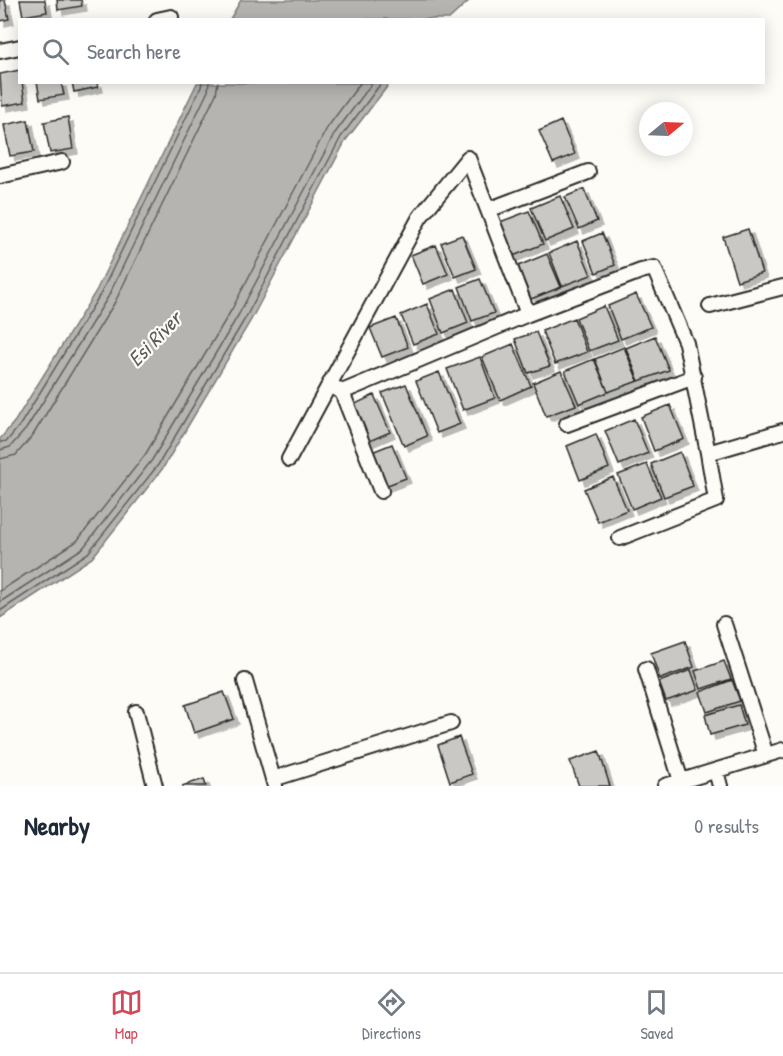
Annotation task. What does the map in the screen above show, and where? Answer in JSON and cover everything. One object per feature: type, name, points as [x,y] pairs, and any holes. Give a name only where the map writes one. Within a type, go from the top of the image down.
[{"type":"street","points":[[166,18],[171,17]]},
{"type":"street","points":[[0,51],[18,47]]},
{"type":"street","points":[[289,459],[420,217],[468,158],[528,315]]},
{"type":"street","points":[[0,176],[62,162]]},
{"type":"street","points":[[488,210],[588,172]]},
{"type":"street","points":[[342,392],[528,315],[654,268],[686,343],[716,500],[621,538]]},
{"type":"street","points":[[710,306],[783,287]]},
{"type":"street","points":[[567,424],[694,377]]},
{"type":"street","points":[[329,384],[342,392],[381,491]]},
{"type":"street","points":[[708,453],[783,431]]},
{"type":"street","points":[[724,624],[766,755]]},
{"type":"street","points":[[646,669],[681,781]]},
{"type":"street","points":[[244,681],[274,782],[451,723]]},
{"type":"street","points":[[136,712],[155,786]]},
{"type":"street","points":[[665,786],[783,750]]},
{"type":"street","points":[[716,771],[720,786]]},
{"type":"water","points":[[241,0],[470,0],[450,18],[231,18]]},
{"type":"water","name":"Esi River","points":[[197,84],[389,84],[346,140],[251,320],[163,468],[92,558],[0,618],[0,439],[15,421],[96,291]]},
{"type":"building","points":[[0,0],[5,0],[9,19],[0,21]]},
{"type":"building","points":[[20,0],[45,0],[47,12],[23,16]]},
{"type":"building","points":[[57,0],[81,0],[82,6],[58,10]]},
{"type":"building","points":[[18,70],[18,84],[22,84],[25,102],[2,106],[0,74]]},
{"type":"building","points":[[37,84],[61,84],[64,95],[40,99]]},
{"type":"building","points":[[72,84],[97,84],[98,87],[74,92]]},
{"type":"building","points":[[68,117],[73,149],[50,153],[44,122]]},
{"type":"building","points":[[28,120],[34,152],[10,156],[4,125]]},
{"type":"building","points":[[561,121],[575,154],[553,163],[539,131]]},
{"type":"building","points":[[584,189],[597,221],[579,229],[565,197]]},
{"type":"building","points":[[560,196],[574,229],[545,241],[531,208]]},
{"type":"building","points":[[529,211],[543,244],[513,256],[500,222]]},
{"type":"building","points":[[748,229],[762,273],[737,281],[723,237]]},
{"type":"building","points":[[602,233],[615,265],[596,273],[583,241]]},
{"type":"building","points":[[462,235],[476,269],[455,277],[441,243]]},
{"type":"building","points":[[577,241],[591,275],[562,286],[549,253]]},
{"type":"building","points":[[436,245],[448,274],[423,284],[411,255]]},
{"type":"building","points":[[547,254],[561,287],[531,299],[518,266]]},
{"type":"building","points":[[480,279],[494,313],[472,321],[459,287]]},
{"type":"building","points":[[455,289],[468,323],[443,333],[430,299]]},
{"type":"building","points":[[636,294],[651,327],[621,339],[608,306]]},
{"type":"building","points":[[427,304],[439,334],[413,344],[401,315]]},
{"type":"building","points":[[604,306],[618,340],[589,351],[576,318]]},
{"type":"building","points":[[396,318],[408,347],[382,357],[370,328]]},
{"type":"building","points":[[574,318],[587,352],[555,364],[542,331]]},
{"type":"building","points":[[536,332],[550,366],[528,373],[515,339]]},
{"type":"building","points":[[655,336],[669,370],[639,381],[626,348]]},
{"type":"building","points":[[513,344],[531,386],[500,400],[482,357]]},
{"type":"building","points":[[624,347],[638,381],[608,392],[595,359]]},
{"type":"building","points":[[480,357],[495,398],[463,410],[447,369]]},
{"type":"building","points":[[594,359],[608,392],[579,404],[565,371]]},
{"type":"building","points":[[561,371],[576,405],[546,416],[533,383]]},
{"type":"building","points":[[439,372],[460,424],[437,433],[416,381]]},
{"type":"building","points":[[406,384],[427,436],[404,446],[382,393]]},
{"type":"building","points":[[374,395],[390,432],[367,442],[351,406]]},
{"type":"building","points":[[670,405],[684,439],[654,451],[641,417]]},
{"type":"building","points":[[634,419],[648,453],[619,465],[605,431]]},
{"type":"building","points":[[596,434],[609,468],[580,480],[567,446]]},
{"type":"building","points":[[392,444],[406,478],[385,486],[372,452]]},
{"type":"building","points":[[680,452],[693,486],[664,497],[651,464]]},
{"type":"building","points":[[647,464],[661,497],[632,509],[618,475]]},
{"type":"building","points":[[613,477],[627,510],[598,522],[584,489]]},
{"type":"building","points":[[685,641],[694,667],[660,679],[651,653]]},
{"type":"building","points":[[724,661],[731,679],[701,689],[695,671]]},
{"type":"building","points":[[691,670],[698,690],[666,701],[659,682]]},
{"type":"building","points":[[732,680],[740,701],[707,712],[700,692]]},
{"type":"building","points":[[224,692],[234,719],[194,733],[185,705]]},
{"type":"building","points":[[739,705],[745,725],[710,735],[705,715]]},
{"type":"building","points":[[459,737],[472,774],[450,782],[438,745]]},
{"type":"building","points":[[599,751],[610,786],[579,786],[570,761]]},
{"type":"building","points":[[204,779],[206,786],[182,786]]}]
